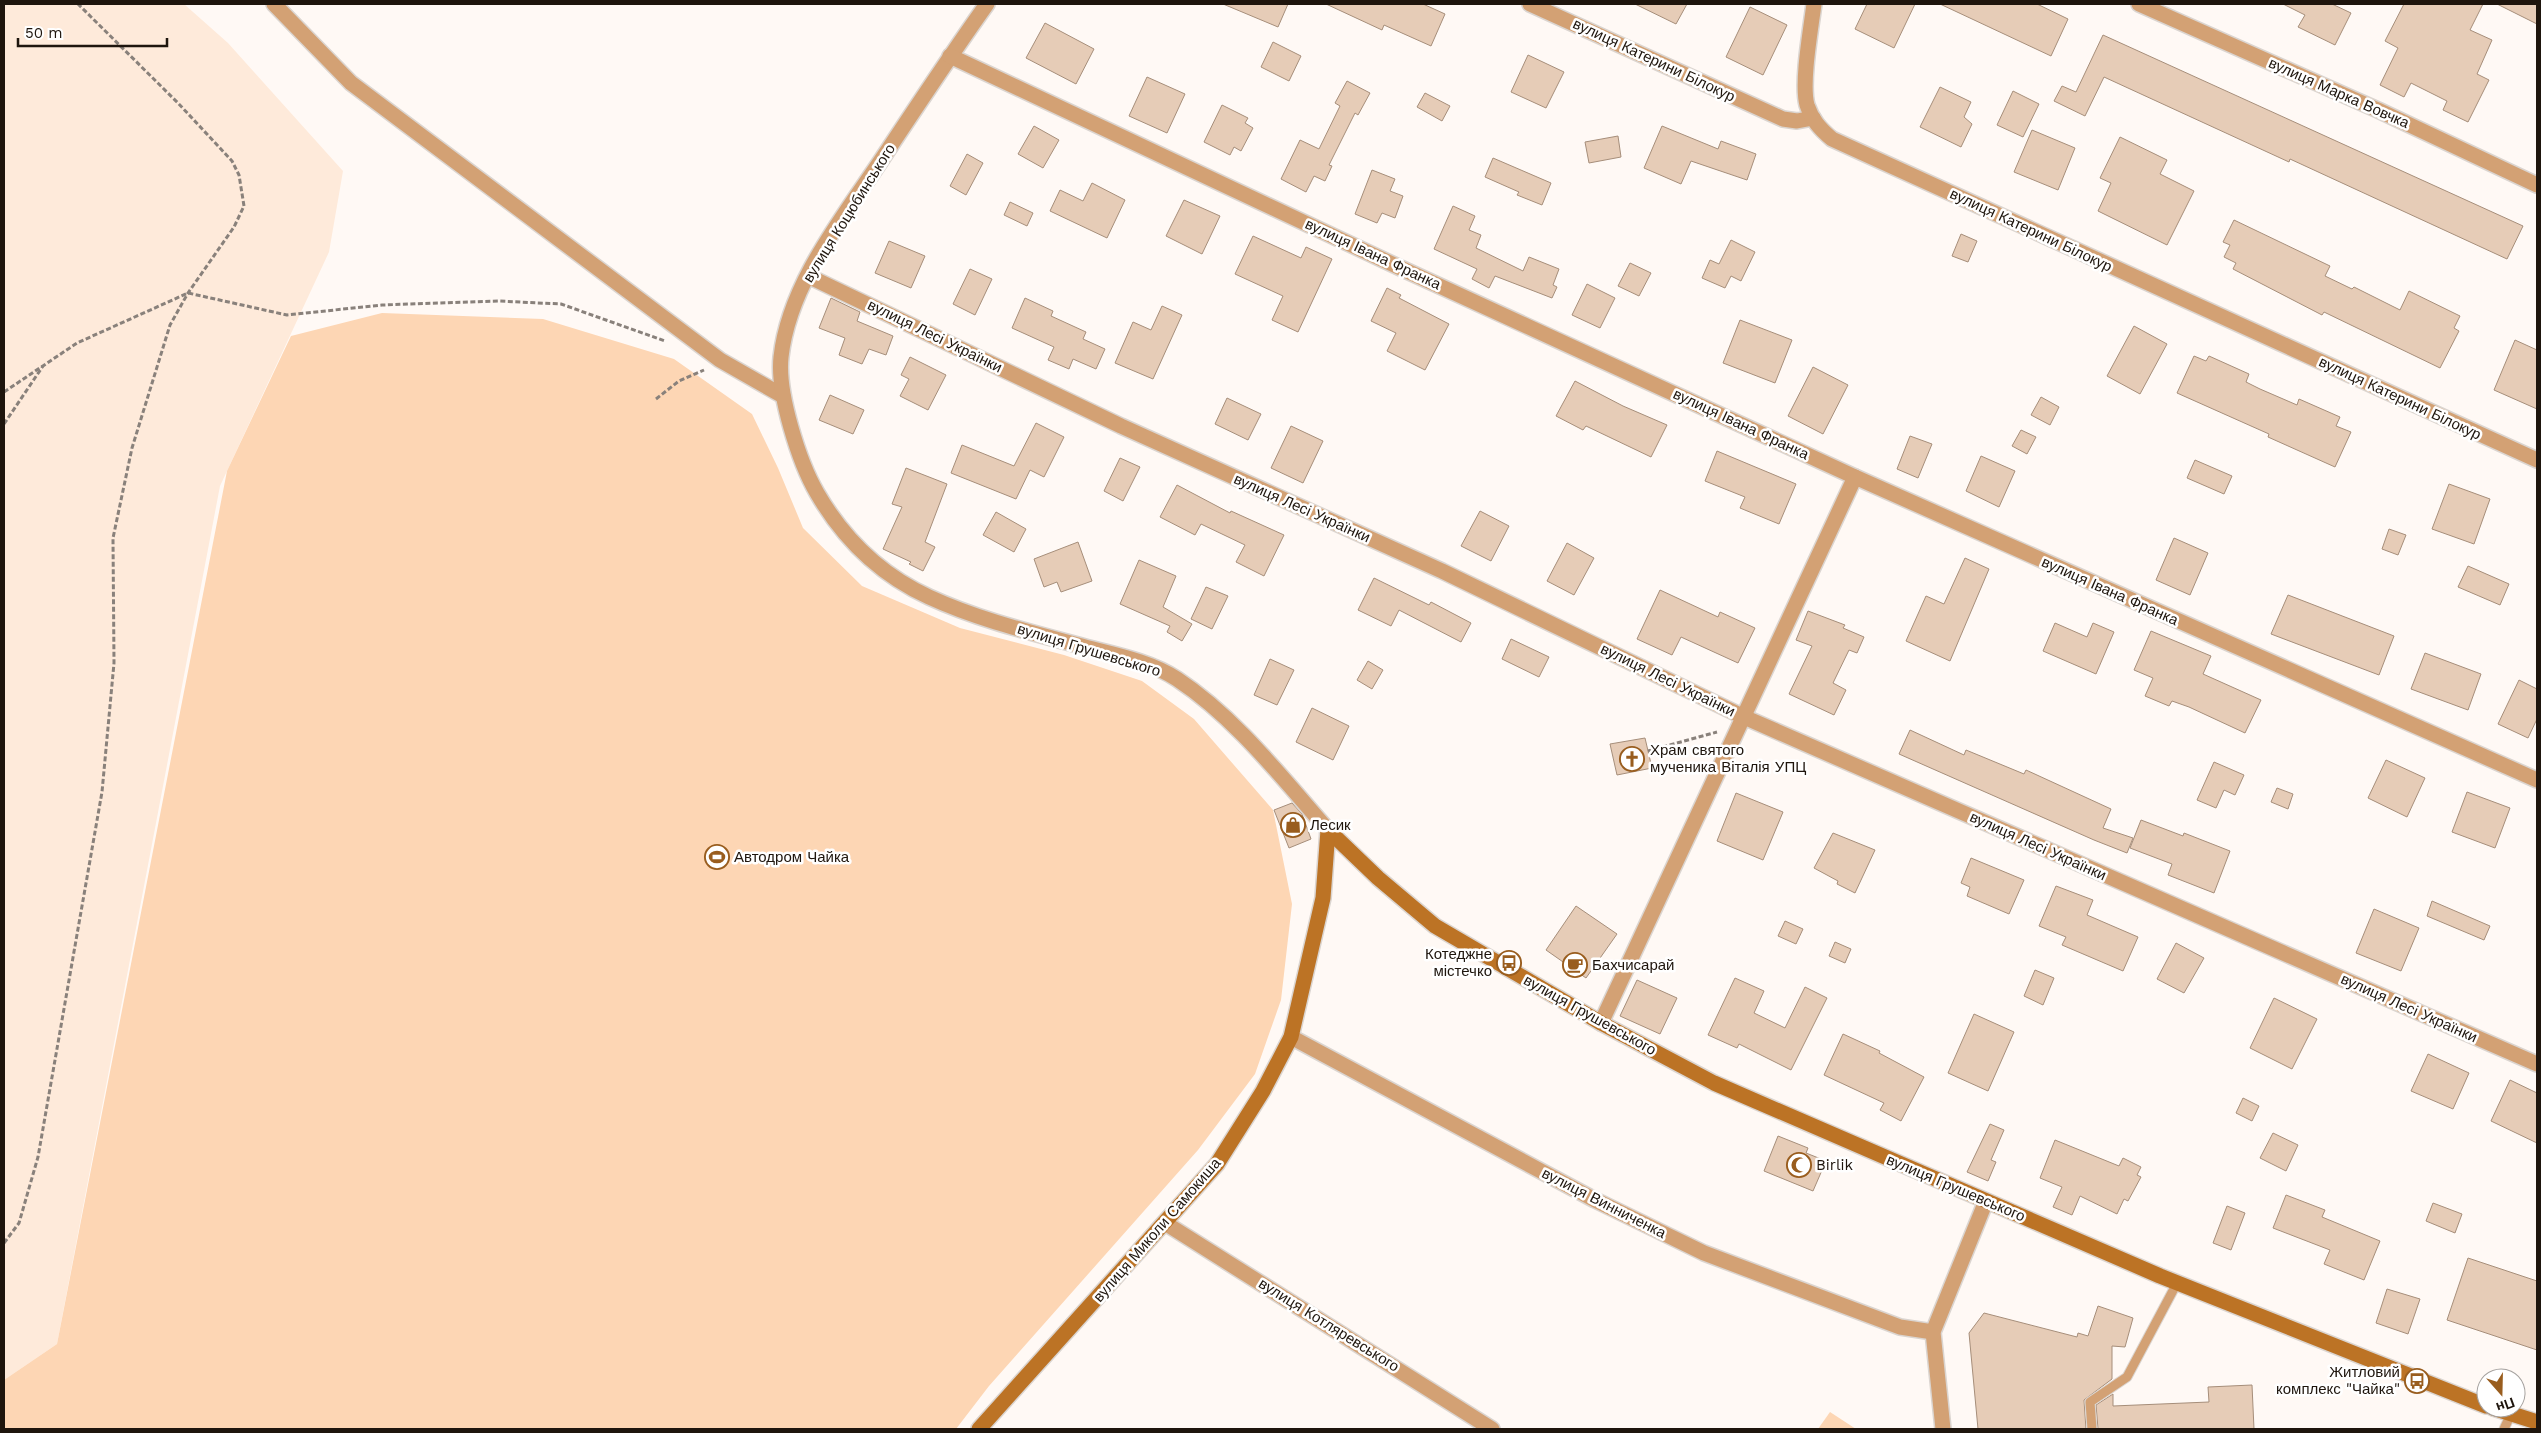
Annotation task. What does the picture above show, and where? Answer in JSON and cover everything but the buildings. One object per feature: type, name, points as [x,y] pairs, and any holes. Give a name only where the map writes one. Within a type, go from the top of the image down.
[{"type":"street","points":[[274,4],[351,83],[720,360],[783,396]]},
{"type":"street","name":"вулиця Коцюбинського","points":[[805,472],[783,396],[780,358],[790,314],[808,276],[837,227],[986,4]]},
{"type":"street","name":"вулиця Катерини Білокур","points":[[1530,4],[1783,119],[1797,121],[1812,118],[1820,129],[1832,139],[2537,460]]},
{"type":"street","points":[[1812,118],[1807,102],[1806,83],[1814,4]]},
{"type":"street","name":"вулиця Марка Вовчка","points":[[2139,4],[2378,110],[2537,185]]},
{"type":"street","name":"вулиця Івана Франка","points":[[950,56],[1408,271],[1856,477],[2537,780]]},
{"type":"street","name":"вулиця Лесі Українки","points":[[808,276],[1121,426],[1442,571],[1744,717],[2537,1064]]},
{"type":"street","name":"вулиця Грушевського","points":[[805,472],[833,521],[864,554],[900,582],[929,597],[984,618],[1132,660],[1174,676],[1201,697],[1263,756],[1328,830],[1435,926],[1601,1023],[1714,1083],[1986,1201],[2177,1283],[2476,1402]]},
{"type":"street","points":[[1601,1023],[1856,477]]},
{"type":"street","name":"вулиця Миколи Самокиша","points":[[983,1428],[1217,1164],[1263,1091],[1291,1037],[1323,898],[1328,830]]},
{"type":"street","name":"вулиця Винниченка","points":[[1291,1037],[1595,1200],[1704,1252],[1900,1327],[1933,1332]]},
{"type":"street","points":[[1943,1429],[1933,1332],[1986,1201]]},
{"type":"street","name":"вулиця Котляревського","points":[[1165,1223],[1492,1429]]},
{"type":"street","points":[[2524,1418],[2537,1422]]},
{"type":"lane","points":[[2092,1429],[2090,1402],[2127,1377],[2177,1283]]},
{"type":"path","points":[[4,1243],[19,1224],[38,1156],[102,792],[114,663],[113,538],[132,448],[170,325],[188,293],[234,227],[244,206],[239,175],[232,162],[178,103],[78,4]]},
{"type":"path","points":[[4,392],[76,343],[188,293],[288,315],[382,305],[498,301],[561,304],[668,342]]},
{"type":"path","points":[[656,399],[679,381],[720,360]]},
{"type":"path","points":[[4,424],[44,365]]},
{"type":"path","points":[[1648,751],[1712,735],[1744,717]]},
{"type":"shaded area","points":[[4,4],[184,4],[228,43],[343,171],[329,252],[220,486],[57,1344],[4,1380]]},
{"type":"shaded area","name":"Автодром Чайка","points":[[382,313],[543,319],[674,359],[752,414],[778,468],[803,528],[862,586],[960,628],[1064,655],[1142,681],[1194,719],[1273,810],[1292,904],[1281,1000],[1255,1074],[1198,1150],[989,1386],[956,1429],[4,1429],[4,1380],[57,1344],[227,471],[291,336]]},
{"type":"shaded area","points":[[1830,1412],[1856,1429],[1818,1429]]},
{"type":"place","name":"Храм святого мученика Віталія УПЦ","points":[[1632,759]]},
{"type":"place","name":"Лесик","points":[[1293,825]]},
{"type":"place","name":"Автодром Чайка","points":[[717,857]]},
{"type":"place","name":"Котеджне містечко","points":[[1509,963]]},
{"type":"place","name":"Бахчисарай","points":[[1575,965]]},
{"type":"place","name":"Birlik","points":[[1799,1165]]},
{"type":"place","name":"Житловий комплекс \"Чайка\"","points":[[2417,1381]]}]
